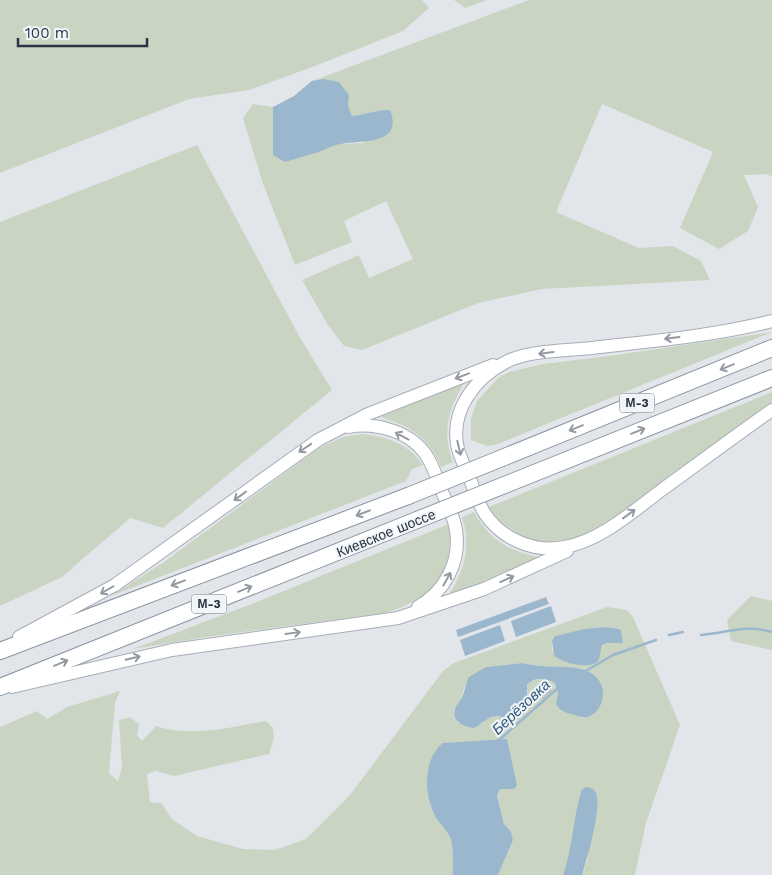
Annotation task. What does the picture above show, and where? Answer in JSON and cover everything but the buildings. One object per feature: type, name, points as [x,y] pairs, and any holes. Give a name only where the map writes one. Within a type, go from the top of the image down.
[{"type":"highway","name":"Киевское шоссе","points":[[0,651],[408,496],[772,348]]},
{"type":"highway","name":"Киевское шоссе","points":[[0,688],[772,378]]},
{"type":"street","points":[[0,647],[115,586],[298,453],[332,431],[368,414],[479,369],[538,354],[715,332],[772,321]]},
{"type":"street","points":[[508,361],[483,377],[474,387],[463,404],[459,419],[458,447],[483,510],[502,531],[515,540],[528,545],[552,549],[583,542]]},
{"type":"street","points":[[0,688],[34,683],[172,650],[378,622],[414,614],[484,589],[538,565],[618,522],[772,410]]},
{"type":"street","points":[[332,431],[357,426],[382,428],[406,437],[416,444],[424,452],[431,464],[453,519],[456,533],[456,549],[451,571],[443,585],[419,607],[378,622]]},
{"type":"green space","points":[[0,0],[422,0],[429,8],[403,31],[315,66],[249,90],[189,99],[0,173]]},
{"type":"green space","points":[[454,0],[488,0],[465,8]]},
{"type":"green space","points":[[529,0],[772,0],[772,177],[767,174],[744,175],[758,207],[748,231],[719,249],[680,228],[713,152],[602,104],[556,212],[639,248],[673,246],[701,261],[710,280],[542,289],[478,303],[362,350],[344,346],[328,325],[302,280],[359,255],[369,278],[413,259],[386,201],[344,221],[352,242],[295,265],[263,184],[243,118],[253,104],[273,107],[273,155],[341,144],[364,143],[378,110],[365,115],[352,116],[348,106],[349,95],[294,96],[312,81]]},
{"type":"green space","points":[[197,145],[299,336],[332,390],[163,528],[130,518],[62,577],[0,606],[0,222]]},
{"type":"green space","points":[[772,332],[495,445],[487,446],[471,440],[471,419],[477,401],[498,378],[509,372],[543,364]]},
{"type":"green space","points":[[464,383],[458,393],[448,421],[448,441],[453,462],[441,467],[431,448],[417,434],[400,424],[380,417]]},
{"type":"green space","points":[[772,392],[772,402],[609,522],[585,535],[550,543],[529,539],[502,523],[489,507]]},
{"type":"green space","points":[[361,434],[388,439],[404,446],[423,465],[412,469],[406,481],[111,596],[164,562],[319,448],[343,437]]},
{"type":"green space","points":[[474,512],[486,530],[500,542],[517,551],[538,557],[487,582],[450,593],[463,566],[465,556],[466,537],[462,517]]},
{"type":"green space","points":[[449,524],[450,542],[448,558],[443,571],[427,593],[401,608],[384,613],[206,637],[133,649],[259,601]]},
{"type":"green space","points":[[751,596],[772,601],[772,650],[731,641],[727,620]]},
{"type":"green space","points":[[607,607],[627,610],[633,617],[680,725],[646,823],[635,875],[582,875],[588,858],[574,831],[563,875],[498,875],[513,840],[511,832],[504,824],[497,796],[500,789],[517,785],[507,739],[427,774],[431,808],[437,820],[449,834],[452,844],[453,875],[0,875],[0,727],[37,711],[47,719],[67,707],[120,691],[115,703],[109,773],[118,781],[122,767],[119,720],[130,717],[139,724],[137,735],[142,741],[156,726],[183,731],[197,731],[266,721],[273,728],[274,738],[269,754],[174,776],[156,771],[147,774],[150,802],[161,803],[172,819],[197,836],[243,849],[275,850],[306,839],[350,795],[443,671],[454,663]],"holes":[[[605,627],[619,629],[622,643],[601,645],[600,655],[552,651],[552,641],[555,636],[584,629]],[[523,663],[584,670],[598,680],[601,689],[601,702],[586,717],[562,711],[559,708],[555,683],[545,679],[538,679],[528,683],[527,688],[530,702],[512,720],[498,716],[491,717],[481,724],[458,723],[454,710],[461,698],[466,683],[486,667]],[[546,683],[553,691],[543,700],[536,691]]]},
{"type":"water","points":[[324,79],[339,82],[349,95],[348,106],[352,116],[390,110],[393,122],[391,130],[386,136],[378,139],[338,145],[285,162],[273,155],[273,107],[294,96],[312,81]]},
{"type":"water","points":[[546,597],[549,604],[458,637],[456,630]]},
{"type":"water","points":[[551,606],[556,622],[516,637],[511,621]]},
{"type":"water","points":[[500,625],[505,641],[465,656],[460,640]]},
{"type":"water","points":[[605,627],[619,629],[623,643],[607,643],[602,645],[599,659],[594,664],[568,663],[554,655],[552,641],[555,636],[584,629]]},
{"type":"water","points":[[523,663],[582,669],[589,672],[595,676],[602,687],[603,698],[599,708],[587,717],[564,712],[556,704],[558,693],[555,683],[540,679],[527,685],[528,704],[525,711],[516,720],[498,716],[491,717],[474,728],[463,725],[457,720],[454,714],[455,709],[463,695],[469,677],[486,667]]},
{"type":"water","points":[[507,739],[517,785],[514,789],[500,789],[497,796],[504,824],[511,832],[513,840],[498,875],[453,875],[450,837],[436,818],[427,789],[428,768],[431,759],[443,743]]},
{"type":"water","points":[[587,787],[595,791],[597,814],[587,858],[582,875],[563,875],[582,789]]},
{"type":"waterway","name":"Берёзовка","points":[[701,635],[745,629],[772,632]]},
{"type":"waterway","points":[[669,635],[683,632]]},
{"type":"waterway","name":"Берёзовка","points":[[584,672],[613,655],[656,640]]},
{"type":"waterway","name":"Берёзовка","points":[[499,740],[558,688]]}]
